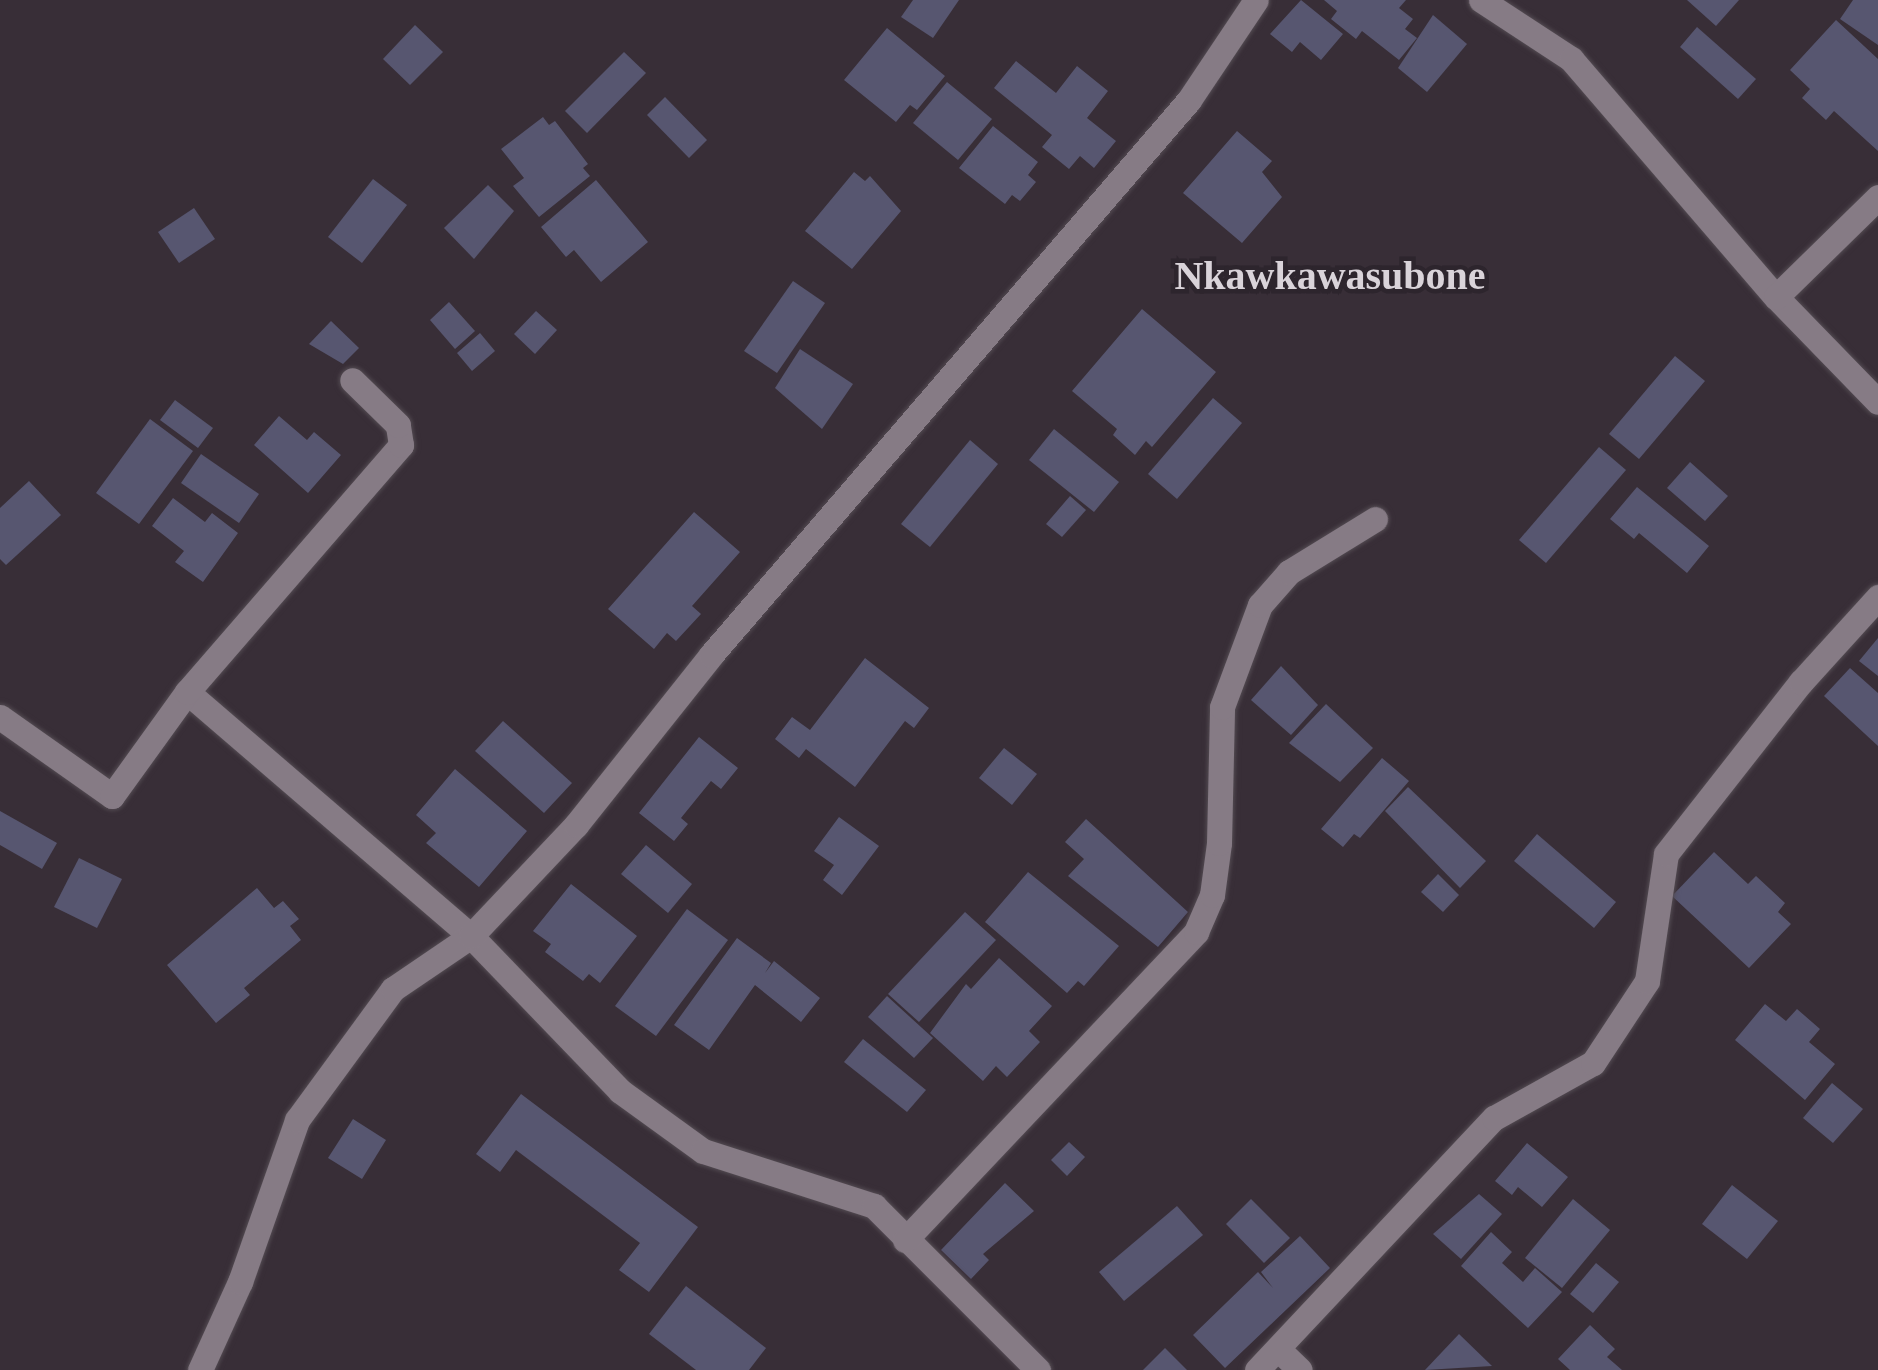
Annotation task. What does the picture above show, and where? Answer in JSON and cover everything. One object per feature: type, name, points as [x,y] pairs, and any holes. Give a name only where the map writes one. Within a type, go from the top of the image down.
[{"type":"street","points":[[200,1370],[240,1282],[297,1120],[393,989],[471,936],[576,825],[711,655],[1029,294],[1189,100],[1256,0]]},
{"type":"street","points":[[1481,0],[1570,60],[1776,296],[1878,402]]},
{"type":"street","points":[[1776,296],[1878,197]]},
{"type":"street","points":[[0,717],[112,796],[187,692],[401,445],[398,425],[352,380]]},
{"type":"street","points":[[905,1240],[1196,932],[1212,895],[1218,843],[1222,707],[1260,605],[1289,572],[1375,519]]},
{"type":"street","points":[[1257,1370],[1494,1118],[1593,1062],[1647,981],[1666,854],[1800,682],[1878,598]]},
{"type":"street","points":[[187,692],[471,936],[620,1091],[703,1151],[874,1206],[1038,1370]]},
{"type":"street","points":[[1278,1349],[1300,1370]]},
{"type":"building","points":[[913,0],[959,0],[933,38],[901,17]]},
{"type":"building","points":[[1301,0],[1343,34],[1321,60],[1300,42],[1292,52],[1270,34]]},
{"type":"building","points":[[1324,0],[1406,0],[1399,8],[1413,19],[1405,29],[1417,38],[1399,60],[1362,31],[1356,39],[1331,19],[1337,11]]},
{"type":"building","points":[[1687,0],[1739,0],[1716,26]]},
{"type":"building","points":[[1853,0],[1878,0],[1878,45],[1840,19]]},
{"type":"building","points":[[1433,15],[1467,44],[1427,92],[1398,68]]},
{"type":"building","points":[[1836,20],[1878,59],[1878,151],[1834,111],[1826,120],[1802,98],[1810,89],[1790,70]]},
{"type":"building","points":[[415,25],[443,52],[410,85],[383,59]]},
{"type":"building","points":[[1697,27],[1756,79],[1738,99],[1680,47]]},
{"type":"building","points":[[887,28],[945,76],[917,110],[910,105],[896,122],[844,80]]},
{"type":"building","points":[[624,52],[646,73],[587,133],[565,111]]},
{"type":"building","points":[[1016,61],[1056,93],[1077,66],[1108,91],[1087,118],[1116,141],[1094,168],[1080,156],[1069,169],[1042,147],[1052,135],[994,88]]},
{"type":"building","points":[[947,82],[992,119],[958,160],[913,123]]},
{"type":"building","points":[[665,97],[707,140],[689,158],[647,115]]},
{"type":"building","points":[[543,117],[549,125],[555,121],[588,164],[583,168],[590,176],[539,217],[513,186],[524,178],[501,149]]},
{"type":"building","points":[[993,126],[1038,162],[1028,175],[1036,182],[1020,201],[1012,195],[1005,204],[959,168]]},
{"type":"building","points":[[1237,131],[1272,161],[1262,172],[1282,197],[1242,243],[1183,193]]},
{"type":"building","points":[[854,172],[865,181],[870,176],[901,211],[852,269],[805,231]]},
{"type":"building","points":[[373,179],[407,205],[362,263],[328,237]]},
{"type":"building","points":[[596,180],[648,242],[601,282],[574,250],[566,257],[541,227]]},
{"type":"building","points":[[488,185],[514,211],[474,259],[444,228]]},
{"type":"building","points":[[194,208],[215,239],[179,263],[158,232]]},
{"type":"building","points":[[793,281],[825,303],[777,373],[744,351]]},
{"type":"building","points":[[449,302],[475,331],[455,349],[430,320]]},
{"type":"building","points":[[1142,309],[1216,372],[1152,447],[1146,441],[1135,455],[1113,435],[1117,429],[1072,391]]},
{"type":"building","points":[[536,311],[557,330],[535,354],[514,334]]},
{"type":"building","points":[[331,321],[359,348],[343,364],[309,344]]},
{"type":"building","points":[[480,333],[495,351],[472,371],[457,353]]},
{"type":"building","points":[[800,349],[853,384],[822,429],[775,388]]},
{"type":"building","points":[[1675,356],[1705,381],[1639,459],[1609,434]]},
{"type":"building","points":[[1213,398],[1242,423],[1177,499],[1148,474]]},
{"type":"building","points":[[175,400],[213,428],[198,448],[160,420]]},
{"type":"building","points":[[279,416],[307,440],[314,432],[341,455],[308,493],[254,445]]},
{"type":"building","points":[[150,419],[193,451],[139,524],[96,493]]},
{"type":"building","points":[[1054,429],[1119,482],[1094,512],[1029,460]]},
{"type":"building","points":[[970,440],[998,464],[930,547],[901,524]]},
{"type":"building","points":[[1599,447],[1626,470],[1546,563],[1519,540]]},
{"type":"building","points":[[201,454],[259,494],[239,523],[181,483]]},
{"type":"building","points":[[1690,462],[1728,496],[1705,521],[1667,488]]},
{"type":"building","points":[[29,481],[61,515],[6,565],[0,559],[0,508]]},
{"type":"building","points":[[1637,487],[1709,546],[1687,573],[1639,533],[1634,539],[1610,519]]},
{"type":"building","points":[[1070,496],[1086,510],[1062,537],[1046,524]]},
{"type":"building","points":[[173,498],[205,522],[212,513],[238,533],[203,582],[175,562],[184,551],[152,526]]},
{"type":"building","points":[[694,512],[740,552],[692,606],[701,614],[676,641],[667,633],[654,649],[608,609]]},
{"type":"building","points":[[1878,638],[1878,676],[1859,661]]},
{"type":"building","points":[[865,658],[929,708],[914,728],[905,721],[855,787],[806,749],[799,758],[775,739],[792,717],[810,730]]},
{"type":"building","points":[[1281,666],[1318,705],[1291,735],[1251,700]]},
{"type":"building","points":[[1850,668],[1878,693],[1878,746],[1824,696]]},
{"type":"building","points":[[1326,704],[1373,748],[1340,782],[1289,743]]},
{"type":"building","points":[[503,721],[572,783],[544,813],[475,751]]},
{"type":"building","points":[[699,737],[738,768],[721,789],[711,781],[681,818],[688,824],[674,841],[639,813]]},
{"type":"building","points":[[1004,748],[1037,774],[1012,805],[979,778]]},
{"type":"building","points":[[1382,758],[1409,781],[1360,838],[1354,834],[1343,847],[1321,829]]},
{"type":"building","points":[[455,769],[527,831],[479,887],[426,843],[436,833],[416,815]]},
{"type":"building","points":[[1408,787],[1486,861],[1460,888],[1385,811]]},
{"type":"building","points":[[0,811],[57,843],[42,869],[0,845]]},
{"type":"building","points":[[839,817],[879,846],[842,895],[823,880],[834,865],[814,851]]},
{"type":"building","points":[[1086,819],[1188,912],[1158,947],[1068,876],[1084,859],[1065,842]]},
{"type":"building","points":[[1537,834],[1616,902],[1594,928],[1514,861]]},
{"type":"building","points":[[646,845],[692,884],[668,913],[621,874]]},
{"type":"building","points":[[1714,852],[1748,884],[1756,876],[1785,903],[1778,912],[1791,924],[1749,968],[1672,896]]},
{"type":"building","points":[[79,858],[122,879],[97,928],[54,907]]},
{"type":"building","points":[[1028,872],[1119,946],[1084,986],[1078,981],[1067,993],[985,922]]},
{"type":"building","points":[[1438,874],[1459,895],[1443,912],[1421,892]]},
{"type":"building","points":[[571,884],[637,936],[600,983],[589,974],[583,981],[545,952],[551,944],[533,931]]},
{"type":"building","points":[[257,888],[274,908],[283,901],[299,919],[290,926],[301,940],[244,988],[250,995],[216,1023],[167,965]]},
{"type":"building","points":[[687,909],[728,940],[656,1036],[615,1006]]},
{"type":"building","points":[[965,912],[996,940],[919,1022],[888,994]]},
{"type":"building","points":[[737,938],[771,963],[765,973],[774,961],[820,998],[801,1022],[755,985],[709,1050],[674,1025]]},
{"type":"building","points":[[999,958],[1052,1006],[1029,1031],[1040,1042],[1007,1077],[996,1066],[983,1081],[930,1033],[966,984],[971,989]]},
{"type":"building","points":[[887,996],[933,1038],[914,1058],[868,1017]]},
{"type":"building","points":[[1765,1004],[1786,1021],[1797,1009],[1820,1029],[1809,1042],[1835,1064],[1805,1100],[1735,1040]]},
{"type":"building","points":[[863,1039],[926,1090],[907,1112],[844,1062]]},
{"type":"building","points":[[1832,1083],[1863,1109],[1833,1143],[1803,1118]]},
{"type":"building","points":[[521,1094],[698,1227],[649,1292],[619,1270],[640,1243],[516,1150],[500,1172],[476,1154]]},
{"type":"building","points":[[353,1119],[386,1140],[362,1179],[328,1158]]},
{"type":"building","points":[[1069,1142],[1085,1157],[1067,1176],[1051,1160]]},
{"type":"building","points":[[1527,1143],[1568,1177],[1542,1207],[1518,1187],[1512,1195],[1495,1181]]},
{"type":"building","points":[[1005,1183],[1034,1211],[983,1254],[989,1260],[971,1279],[941,1250]]},
{"type":"building","points":[[1732,1185],[1778,1221],[1747,1259],[1702,1224]]},
{"type":"building","points":[[1479,1194],[1502,1214],[1461,1259],[1433,1234]]},
{"type":"building","points":[[1251,1199],[1290,1238],[1264,1263],[1226,1224]]},
{"type":"building","points":[[1573,1199],[1610,1230],[1562,1288],[1525,1258]]},
{"type":"building","points":[[1177,1206],[1203,1235],[1124,1301],[1099,1272]]},
{"type":"building","points":[[1491,1232],[1512,1252],[1502,1263],[1523,1282],[1535,1268],[1562,1292],[1528,1328],[1461,1266]]},
{"type":"building","points":[[1300,1236],[1330,1268],[1225,1368],[1193,1335],[1258,1272],[1273,1288],[1261,1272]]},
{"type":"building","points":[[1596,1263],[1619,1282],[1593,1313],[1570,1294]]},
{"type":"building","points":[[686,1286],[766,1348],[749,1370],[696,1370],[649,1334]]},
{"type":"building","points":[[1590,1325],[1615,1349],[1607,1357],[1622,1370],[1570,1370],[1558,1359]]},
{"type":"building","points":[[1459,1334],[1492,1366],[1425,1370]]},
{"type":"building","points":[[1165,1348],[1187,1370],[1143,1370]]},
{"type":"district","name":"Nkawkawasubone","points":[[1330,276]]}]
